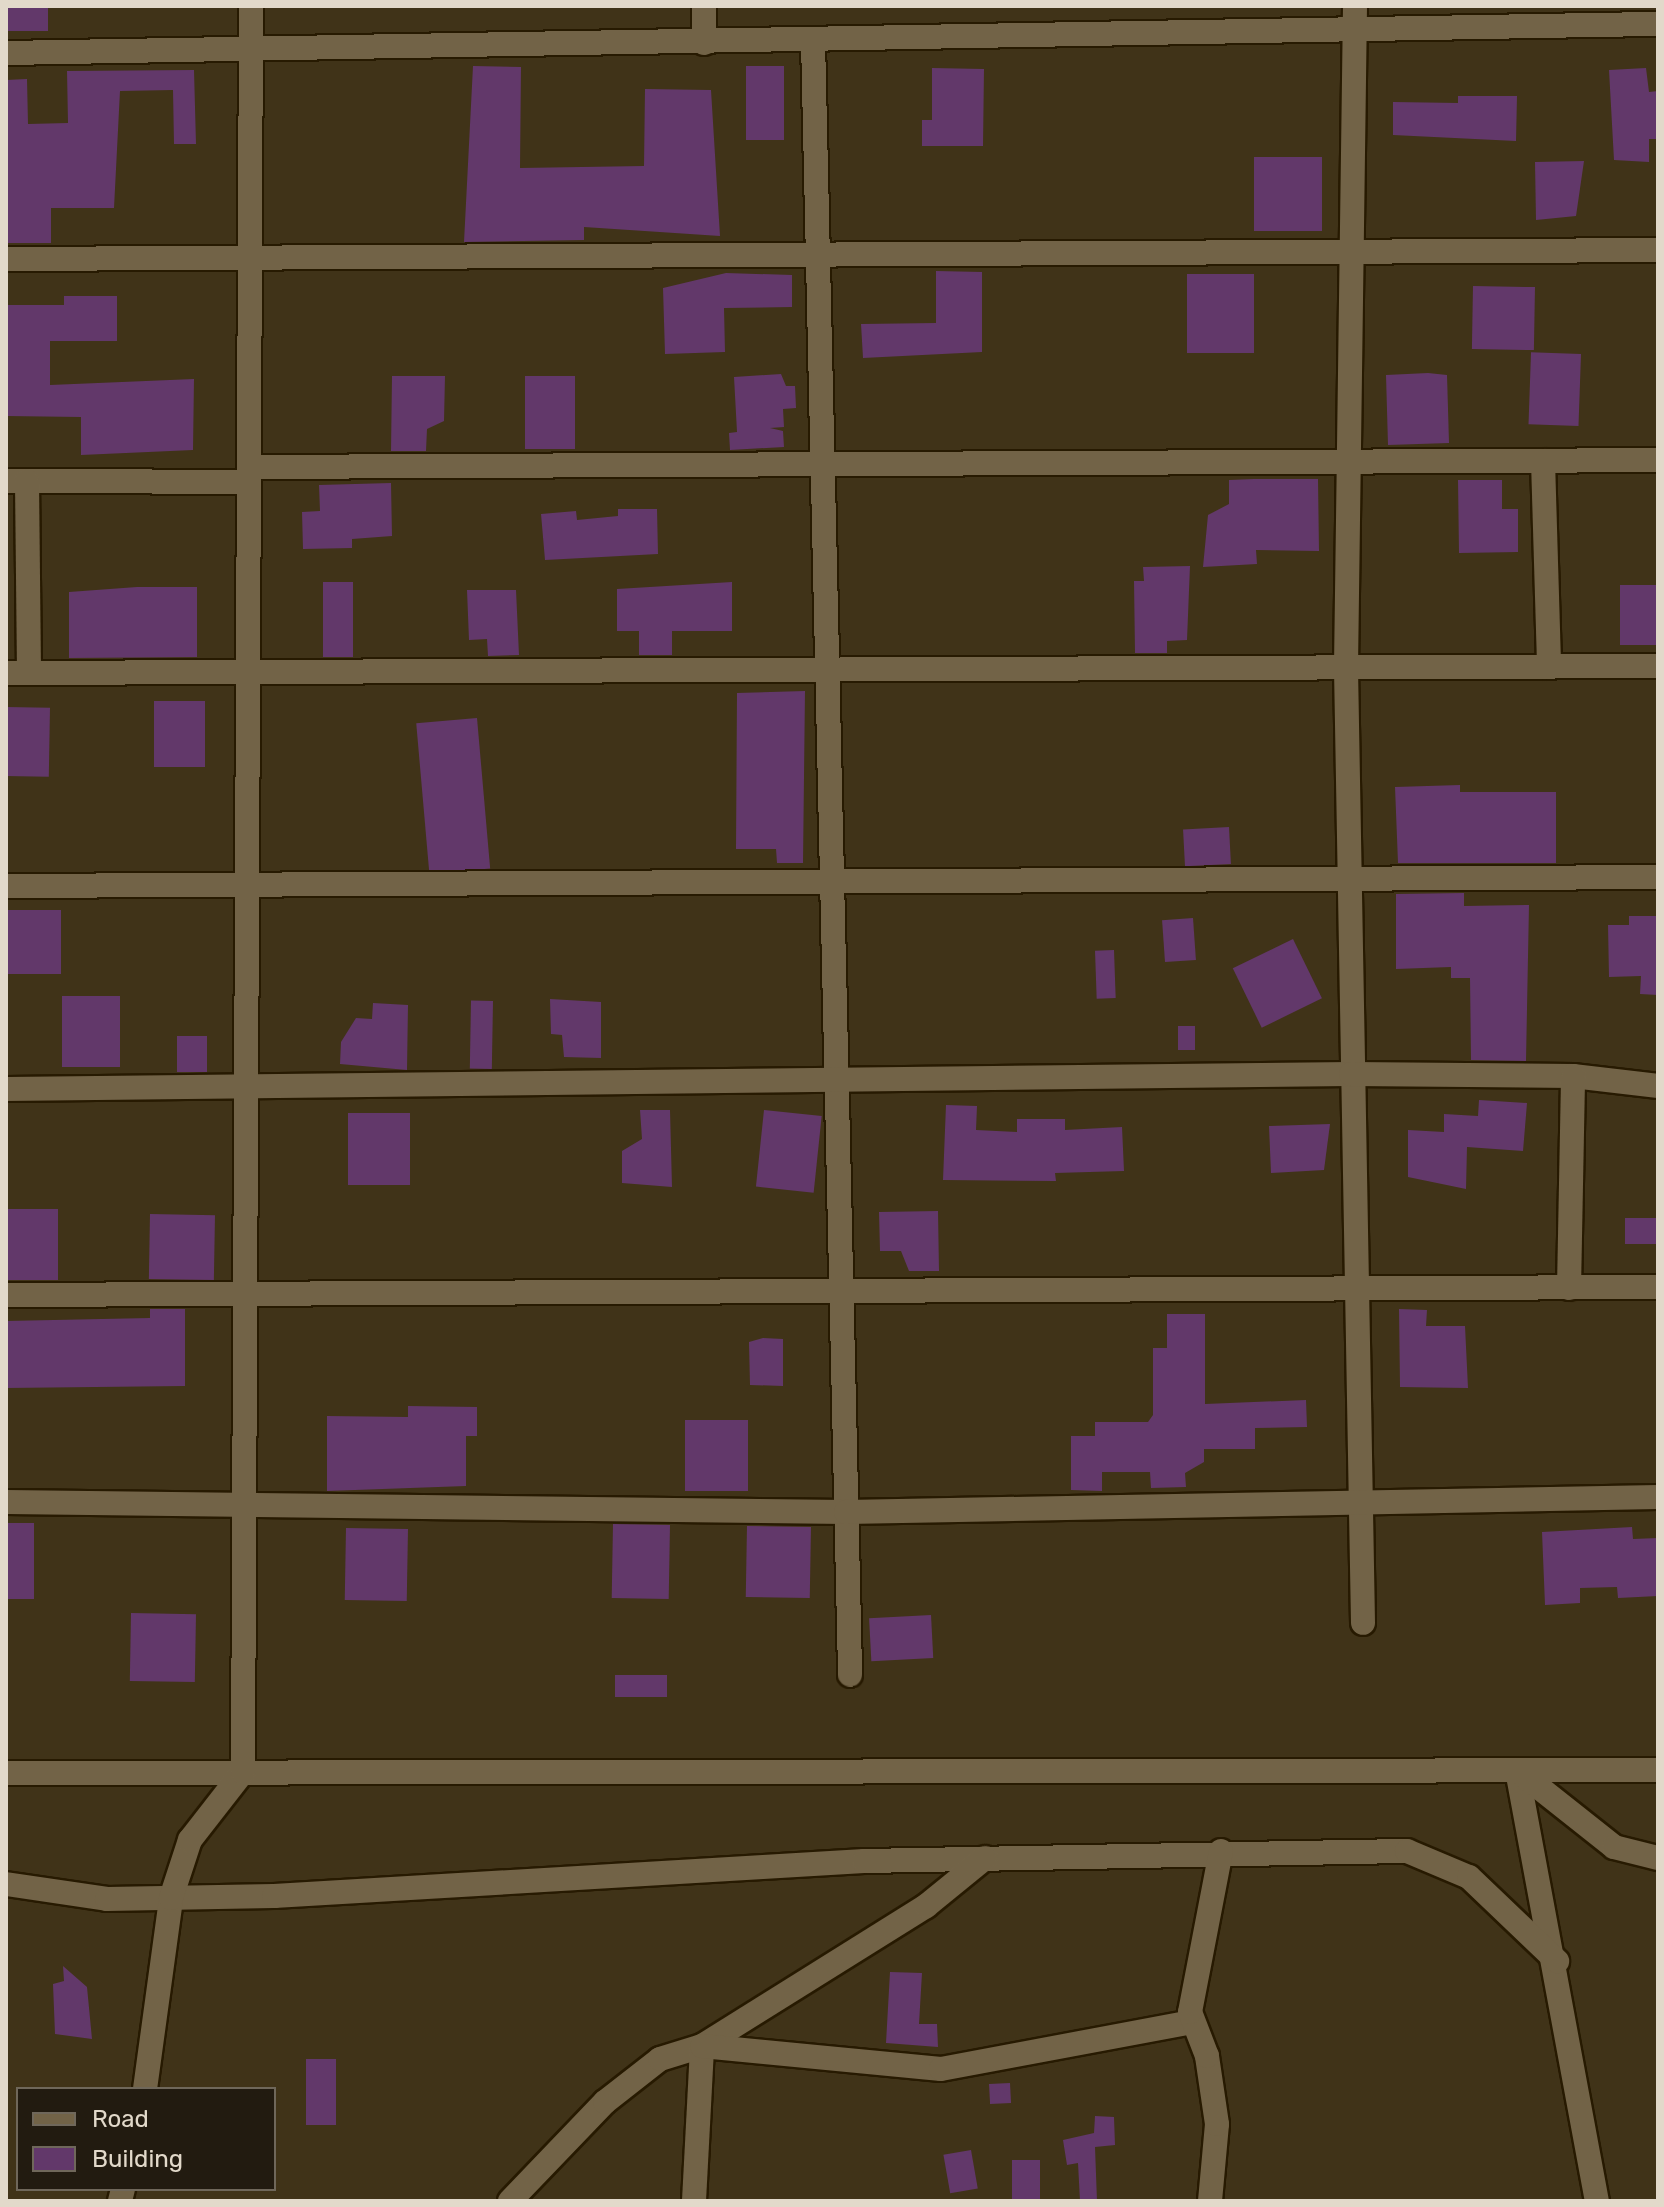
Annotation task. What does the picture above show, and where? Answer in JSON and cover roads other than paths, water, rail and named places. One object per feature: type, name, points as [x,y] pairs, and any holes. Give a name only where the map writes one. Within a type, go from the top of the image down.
[{"type":"street","points":[[145,2087],[171,1898],[190,1840],[243,1772],[251,6]]},
{"type":"street","points":[[704,6],[704,43]]},
{"type":"street","points":[[6,53],[250,53],[704,43],[1356,17],[1570,15],[1658,24]]},
{"type":"street","points":[[1356,17],[1353,462],[1346,668],[1353,1289],[1363,1623]]},
{"type":"street","points":[[813,40],[850,1675]]},
{"type":"street","points":[[6,259],[1658,250]]},
{"type":"street","points":[[1658,460],[823,464],[16,481],[18,673],[827,664],[1070,672],[1658,666]]},
{"type":"street","points":[[1543,461],[1549,667]]},
{"type":"street","points":[[6,886],[1658,877]]},
{"type":"street","points":[[6,1089],[837,1077],[1351,1074],[1573,1076],[1658,1086]]},
{"type":"street","points":[[1569,1288],[1573,1076]]},
{"type":"street","points":[[6,1295],[1658,1287]]},
{"type":"street","points":[[6,1502],[244,1499],[846,1512],[1658,1497]]},
{"type":"street","points":[[1517,1770],[1614,1847],[1658,1858]]},
{"type":"street","points":[[1517,1770],[1557,1961],[1597,2201]]},
{"type":"street","points":[[6,1773],[1658,1770]]},
{"type":"street","points":[[6,1884],[107,1899],[171,1898],[985,1858],[1221,1851],[1407,1851],[1469,1877],[1557,1961]]},
{"type":"street","points":[[1210,2201],[1217,2124],[1193,2022],[1200,1932],[1221,1851]]},
{"type":"street","points":[[510,2201],[605,2102],[660,2059],[702,2046],[926,1906],[985,1858]]},
{"type":"street","points":[[702,2046],[941,2069],[1193,2022]]},
{"type":"street","points":[[694,2201],[702,2046]]}]
